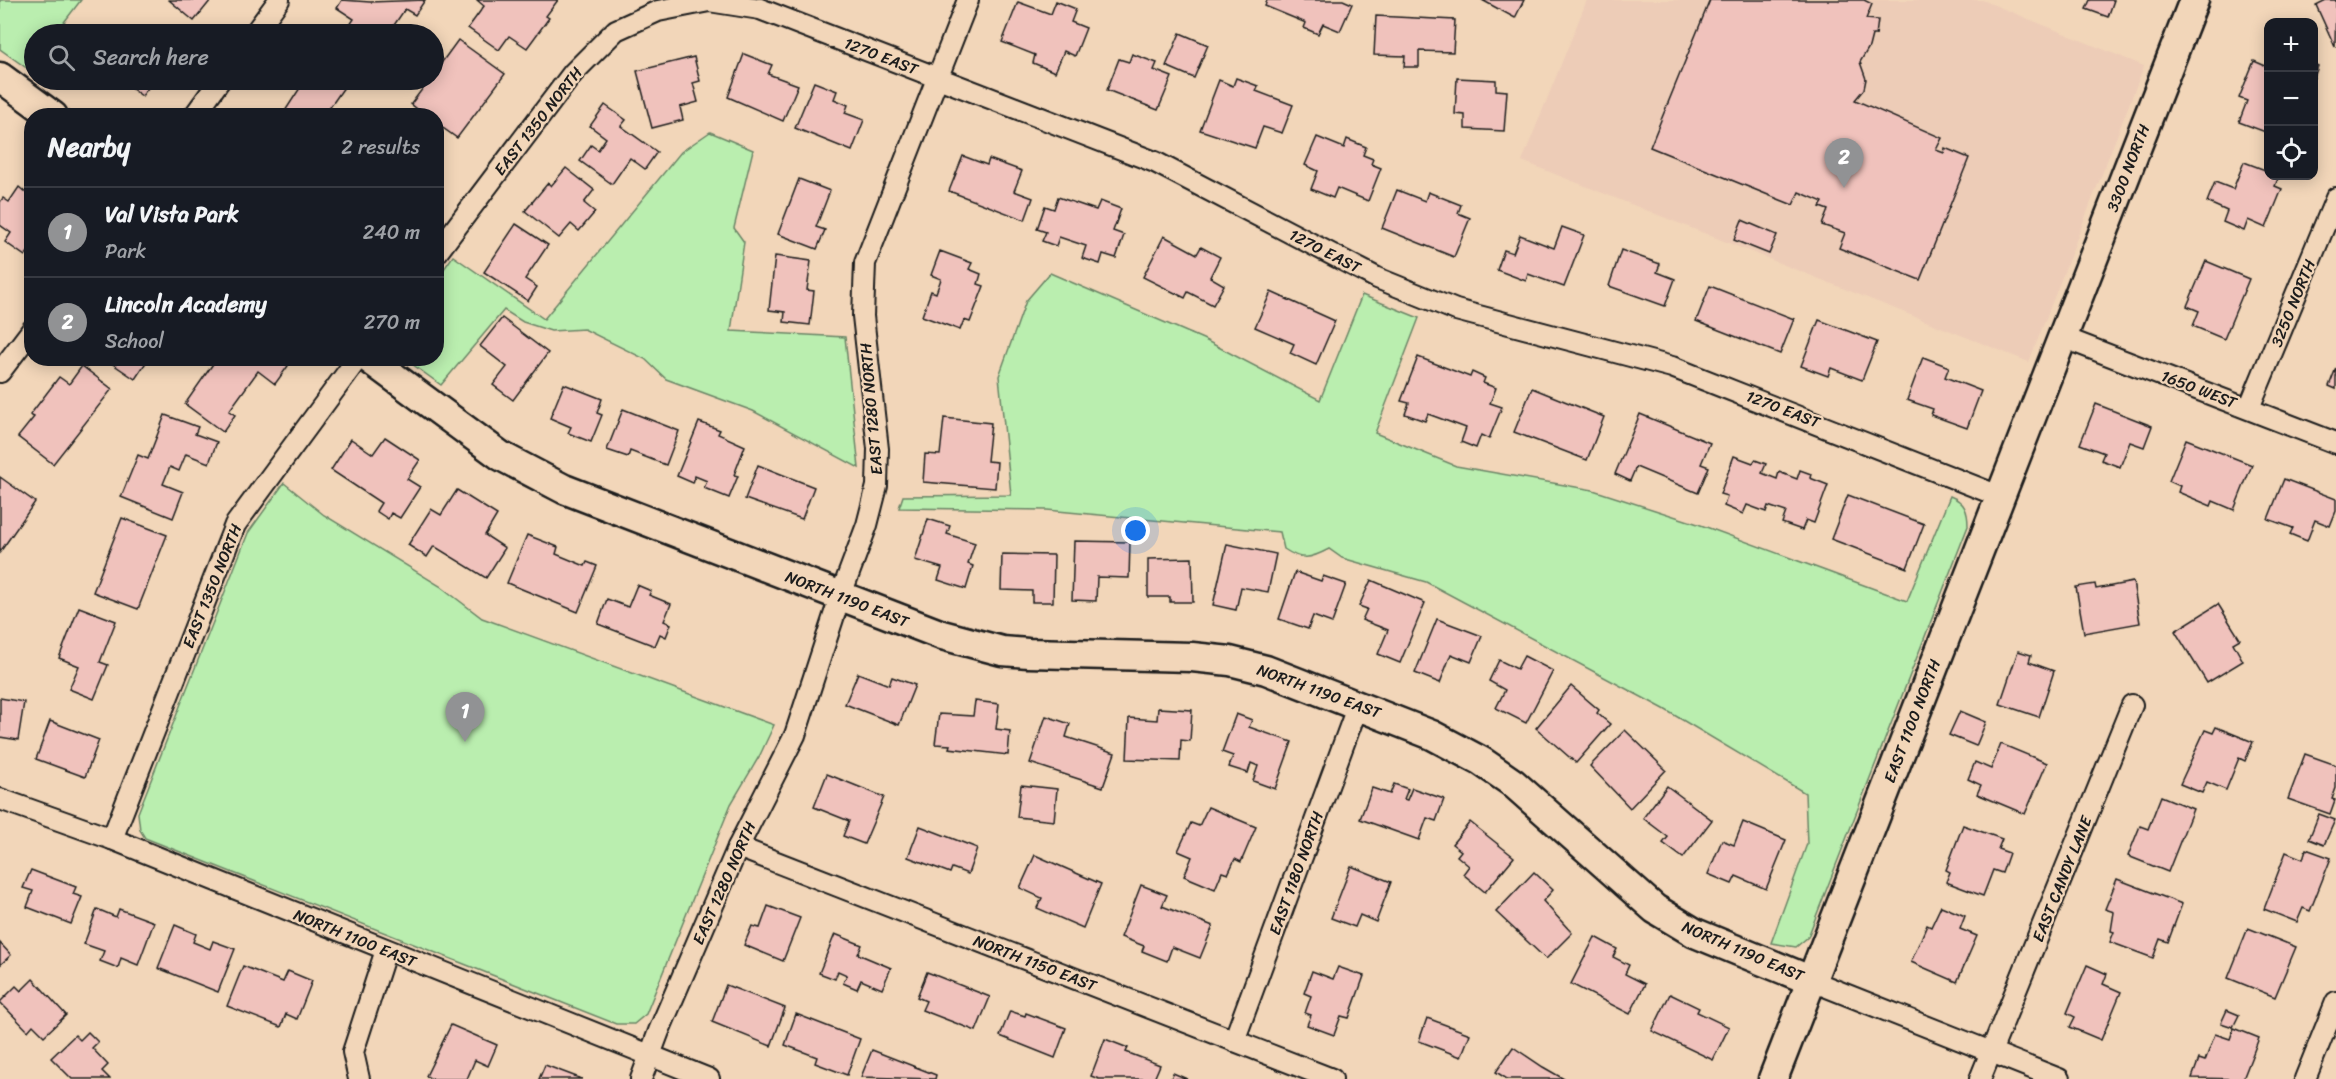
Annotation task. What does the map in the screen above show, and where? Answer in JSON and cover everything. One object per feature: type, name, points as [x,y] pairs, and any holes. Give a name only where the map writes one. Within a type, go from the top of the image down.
[{"type":"street","points":[[261,24],[279,0]]},
{"type":"street","name":"EAST 1280 NORTH","points":[[641,1079],[649,1055],[738,847],[795,735],[840,597],[867,525],[877,486],[878,449],[862,316],[865,263],[968,0]]},
{"type":"street","name":"3300 NORTH","points":[[2052,363],[2194,0]]},
{"type":"street","name":"1270 EAST","points":[[658,11],[709,1],[760,9],[1155,162],[1377,278],[1456,310],[1672,367],[1999,496]]},
{"type":"street","name":"EAST 1350 NORTH","points":[[444,243],[573,73],[616,30],[658,11]]},
{"type":"street","points":[[0,77],[42,108]]},
{"type":"street","points":[[200,108],[213,90]]},
{"type":"street","name":"3250 NORTH","points":[[2249,408],[2336,198]]},
{"type":"street","name":"1650 WEST","points":[[2062,336],[2336,443]]},
{"type":"street","points":[[0,372],[24,340]]},
{"type":"street","name":"EAST 1100 NORTH","points":[[1773,1079],[2052,363]]},
{"type":"street","name":"EAST 1350 NORTH","points":[[112,839],[235,525],[351,366]]},
{"type":"street","name":"NORTH 1190 EAST","points":[[379,366],[501,456],[564,489],[942,635],[1002,651],[1083,656],[1192,657],[1230,662],[1266,670],[1432,735],[1490,766],[1543,809],[1614,876],[1655,909],[1695,933],[2059,1079]]},
{"type":"street","name":"EAST 1180 NORTH","points":[[1234,1041],[1358,705]]},
{"type":"street","name":"EAST CANDY LANE","points":[[1980,1079],[2132,705]]},
{"type":"street","name":"NORTH 1100 EAST","points":[[0,799],[112,839],[709,1079]]},
{"type":"street","name":"NORTH 1150 EAST","points":[[738,847],[1332,1079]]},
{"type":"street","points":[[359,1079],[353,1052],[386,950]]},
{"type":"street","points":[[2305,1079],[2336,1002]]},
{"type":"shaded area","points":[[1587,0],[1982,0],[2144,66],[2029,362],[1522,161]]},
{"type":"green space","points":[[0,0],[81,0],[63,24],[24,24],[24,66],[0,49]]},
{"type":"green space","points":[[710,132],[753,150],[734,228],[744,242],[731,331],[845,337],[859,468],[753,411],[666,379],[645,359],[584,329],[551,331],[523,322],[504,310],[441,385],[415,366],[444,366],[444,269],[453,256],[544,319],[681,152]]},
{"type":"green space","points":[[1050,273],[1203,339],[1320,400],[1362,295],[1419,318],[1375,433],[1456,466],[1593,490],[1698,524],[1907,601],[1950,496],[1959,501],[1966,511],[1968,526],[1808,937],[1796,947],[1771,943],[1807,844],[1805,793],[1664,709],[1426,582],[1342,558],[1329,549],[1311,557],[1301,557],[1284,549],[1280,532],[1047,510],[899,508],[903,496],[1011,495],[999,376],[1026,301]]},
{"type":"green space","points":[[284,483],[324,515],[440,586],[482,618],[774,725],[760,755],[731,804],[646,1014],[634,1024],[616,1024],[145,838],[140,830],[138,813],[248,533]]},
{"type":"building","points":[[169,0],[211,0],[194,21]]},
{"type":"building","points":[[342,0],[370,2],[425,0],[415,15],[405,9],[395,24],[351,24],[354,19],[337,8]]},
{"type":"building","points":[[477,0],[558,0],[546,16],[549,18],[527,48],[509,36],[499,50],[468,28],[484,6]]},
{"type":"building","points":[[1267,0],[1343,0],[1352,4],[1340,31],[1323,24],[1318,34],[1304,28],[1306,23],[1265,6]]},
{"type":"building","points":[[1482,0],[1524,0],[1515,18]]},
{"type":"building","points":[[1710,0],[1864,0],[1872,4],[1866,19],[1878,20],[1876,35],[1872,35],[1869,47],[1860,62],[1866,79],[1864,89],[1855,100],[1942,138],[1936,150],[1944,153],[1945,148],[1969,158],[1920,280],[1839,248],[1845,233],[1822,225],[1828,210],[1820,207],[1823,202],[1799,192],[1793,205],[1650,147]]},
{"type":"building","points":[[2090,0],[2114,0],[2108,17],[2086,9]]},
{"type":"building","points":[[2326,0],[2336,0],[2335,47],[2316,5]]},
{"type":"building","points":[[1056,1],[1076,9],[1071,22],[1086,28],[1075,56],[1064,51],[1055,72],[1033,63],[1035,55],[1002,42],[1018,2],[1051,14]]},
{"type":"building","points":[[1376,16],[1455,20],[1453,52],[1419,51],[1419,67],[1404,67],[1405,56],[1374,55]]},
{"type":"building","points":[[1180,33],[1208,45],[1194,78],[1166,66]]},
{"type":"building","points":[[458,40],[505,74],[457,138],[444,129],[444,108],[416,108],[411,104],[422,90],[444,90],[444,59]]},
{"type":"building","points":[[744,54],[772,65],[768,74],[798,85],[783,121],[728,97]]},
{"type":"building","points":[[1132,54],[1157,63],[1154,70],[1172,77],[1158,110],[1107,90],[1119,59],[1129,62]]},
{"type":"building","points":[[694,57],[700,81],[693,83],[698,102],[680,107],[683,120],[652,128],[637,71]]},
{"type":"building","points":[[2254,61],[2264,65],[2264,131],[2239,122],[2247,101],[2239,98]]},
{"type":"building","points":[[1236,78],[1258,86],[1256,91],[1293,105],[1282,133],[1263,127],[1255,148],[1200,130],[1219,80],[1233,86]]},
{"type":"building","points":[[1457,78],[1496,80],[1496,90],[1507,91],[1504,131],[1465,129],[1465,115],[1455,114]]},
{"type":"building","points":[[814,82],[837,91],[834,99],[848,105],[845,113],[864,120],[852,151],[795,128]]},
{"type":"building","points":[[134,90],[146,90],[142,96]]},
{"type":"building","points":[[299,90],[342,90],[330,108],[287,108]]},
{"type":"building","points":[[605,105],[626,120],[621,126],[657,152],[645,169],[630,158],[612,184],[580,161],[591,145],[598,150],[606,138],[590,126]]},
{"type":"building","points":[[1317,137],[1344,148],[1347,139],[1366,147],[1363,155],[1373,159],[1371,164],[1381,168],[1368,201],[1337,188],[1333,198],[1311,189],[1318,171],[1305,165]]},
{"type":"building","points":[[963,156],[987,165],[989,159],[1022,171],[1014,191],[1033,198],[1025,220],[949,191]]},
{"type":"building","points":[[2244,162],[2264,170],[2264,180],[2277,180],[2275,186],[2282,189],[2266,228],[2248,220],[2244,231],[2223,222],[2227,211],[2207,202],[2215,182],[2233,189]]},
{"type":"building","points":[[566,168],[594,190],[584,203],[595,212],[579,231],[571,224],[559,238],[525,211],[548,183],[551,186]]},
{"type":"building","points":[[799,179],[830,191],[816,227],[825,230],[817,249],[778,234]]},
{"type":"building","points":[[19,187],[24,191],[24,255],[5,242],[11,233],[0,225],[0,202],[3,198],[9,202]]},
{"type":"building","points":[[1397,190],[1425,201],[1428,192],[1461,205],[1458,213],[1470,218],[1454,257],[1382,228]]},
{"type":"building","points":[[1058,197],[1096,210],[1100,201],[1121,209],[1113,231],[1124,235],[1116,258],[1103,254],[1100,264],[1082,258],[1086,246],[1059,237],[1056,246],[1042,241],[1046,232],[1037,229],[1045,206],[1054,209]]},
{"type":"building","points":[[1742,220],[1777,235],[1769,254],[1734,240]]},
{"type":"building","points":[[516,224],[548,245],[525,279],[537,287],[528,301],[484,272]]},
{"type":"building","points":[[1562,227],[1584,235],[1564,287],[1528,274],[1526,281],[1497,270],[1504,250],[1513,253],[1520,235],[1554,248]]},
{"type":"building","points":[[1164,236],[1197,254],[1201,247],[1220,257],[1210,277],[1224,285],[1213,305],[1188,292],[1185,298],[1143,277]]},
{"type":"building","points":[[1621,250],[1660,264],[1657,272],[1675,279],[1665,306],[1609,286]]},
{"type":"building","points":[[940,251],[972,263],[969,269],[981,274],[978,284],[984,286],[970,322],[964,320],[960,330],[922,316],[931,291],[936,293],[941,279],[931,275]]},
{"type":"building","points":[[775,256],[811,261],[807,290],[814,291],[810,325],[784,322],[785,312],[769,310]]},
{"type":"building","points":[[2206,261],[2249,279],[2224,339],[2193,326],[2199,311],[2187,306]]},
{"type":"building","points":[[1710,286],[1794,319],[1780,354],[1696,321]]},
{"type":"building","points":[[1271,292],[1335,321],[1316,365],[1290,353],[1294,344],[1255,327]]},
{"type":"building","points":[[502,318],[548,353],[513,400],[493,385],[507,367],[480,346]]},
{"type":"building","points":[[1819,320],[1877,342],[1862,380],[1831,368],[1828,376],[1801,366]]},
{"type":"building","points":[[1418,357],[1470,377],[1472,372],[1485,378],[1483,383],[1496,388],[1490,403],[1502,407],[1489,439],[1481,435],[1476,448],[1461,442],[1466,428],[1428,414],[1425,421],[1405,414],[1409,403],[1401,401]]},
{"type":"building","points":[[1923,357],[1949,367],[1945,377],[1981,391],[1967,428],[1931,415],[1933,409],[1907,400]]},
{"type":"building","points":[[82,366],[112,389],[53,464],[18,437],[34,417],[30,415],[59,377],[69,384]]},
{"type":"building","points":[[116,366],[144,366],[135,379]]},
{"type":"building","points":[[211,366],[288,366],[275,384],[258,371],[229,411],[235,415],[223,432],[185,404]]},
{"type":"building","points":[[2336,368],[2336,389],[2329,386]]},
{"type":"building","points":[[564,384],[602,399],[597,413],[602,415],[591,442],[568,433],[571,427],[550,418]]},
{"type":"building","points":[[1532,388],[1604,417],[1587,460],[1514,432]]},
{"type":"building","points":[[2096,404],[2152,426],[2144,447],[2130,442],[2120,467],[2101,460],[2104,453],[2080,444]]},
{"type":"building","points":[[623,409],[679,431],[666,465],[630,451],[628,457],[607,450]]},
{"type":"building","points":[[1640,414],[1710,443],[1701,464],[1709,467],[1698,493],[1636,467],[1630,481],[1615,474]]},
{"type":"building","points":[[165,415],[198,427],[195,434],[217,442],[209,463],[186,454],[179,471],[170,467],[163,484],[183,492],[173,518],[121,497],[138,455],[148,459]]},
{"type":"building","points":[[944,418],[991,423],[987,461],[997,462],[995,488],[923,482],[925,454],[940,455]]},
{"type":"building","points":[[699,422],[720,430],[718,434],[745,446],[734,475],[738,476],[729,498],[704,488],[707,481],[695,476],[693,483],[677,476]]},
{"type":"building","points":[[385,437],[420,460],[407,479],[420,487],[400,518],[391,513],[388,519],[376,511],[381,503],[331,470],[351,439],[373,454]]},
{"type":"building","points":[[2186,439],[2252,465],[2234,510],[2213,501],[2211,506],[2178,492],[2180,486],[2169,481]]},
{"type":"building","points":[[1734,456],[1753,463],[1755,460],[1766,464],[1762,473],[1777,479],[1779,472],[1797,479],[1800,470],[1811,474],[1810,478],[1828,485],[1814,523],[1806,520],[1802,530],[1782,523],[1786,512],[1768,506],[1766,512],[1747,505],[1743,514],[1724,506],[1727,496],[1720,494]]},
{"type":"building","points":[[758,465],[814,487],[802,519],[745,499]]},
{"type":"building","points":[[0,477],[35,502],[0,552]]},
{"type":"building","points":[[2284,479],[2336,499],[2336,511],[2330,526],[2315,520],[2307,541],[2290,534],[2293,528],[2268,519]]},
{"type":"building","points":[[457,490],[497,515],[485,535],[505,548],[486,578],[434,546],[427,557],[408,545],[431,509],[441,515]]},
{"type":"building","points":[[1848,495],[1924,524],[1907,568],[1831,539]]},
{"type":"building","points":[[122,518],[167,535],[138,609],[93,592]]},
{"type":"building","points":[[928,519],[950,526],[947,534],[975,543],[968,564],[973,566],[966,589],[938,580],[942,568],[915,560]]},
{"type":"building","points":[[527,535],[558,547],[556,554],[585,566],[587,562],[597,566],[578,612],[507,583]]},
{"type":"building","points":[[1074,541],[1130,542],[1129,578],[1097,577],[1096,601],[1072,600]]},
{"type":"building","points":[[1227,544],[1276,554],[1268,592],[1241,587],[1236,610],[1213,605]]},
{"type":"building","points":[[1002,554],[1054,555],[1053,602],[1032,602],[1032,591],[1001,590]]},
{"type":"building","points":[[1192,558],[1193,602],[1170,602],[1170,597],[1148,597],[1148,559]]},
{"type":"building","points":[[1295,572],[1321,581],[1323,576],[1346,584],[1332,623],[1313,616],[1308,629],[1279,619]]},
{"type":"building","points":[[1371,580],[1425,603],[1400,663],[1378,654],[1388,630],[1362,620],[1367,609],[1359,606]]},
{"type":"building","points":[[2133,582],[2140,623],[2084,633],[2076,587],[2095,584],[2096,589]]},
{"type":"building","points":[[637,585],[651,591],[649,595],[671,604],[664,621],[671,624],[666,637],[660,634],[655,646],[598,624],[607,599],[628,607]]},
{"type":"building","points":[[2218,604],[2240,639],[2233,643],[2243,661],[2207,683],[2175,631]]},
{"type":"building","points":[[79,607],[116,621],[100,662],[108,665],[94,699],[69,689],[79,666],[59,658]]},
{"type":"building","points":[[1437,619],[1482,636],[1471,662],[1451,654],[1440,683],[1415,673]]},
{"type":"building","points":[[2018,651],[2031,655],[2029,662],[2054,671],[2039,717],[2000,704]]},
{"type":"building","points":[[1524,656],[1553,671],[1526,723],[1496,708],[1505,690],[1489,681],[1499,660],[1517,669]]},
{"type":"building","points":[[858,673],[889,685],[892,677],[915,685],[899,725],[845,704]]},
{"type":"building","points":[[1571,686],[1599,710],[1597,713],[1610,724],[1576,763],[1536,728]]},
{"type":"building","points":[[0,698],[24,702],[18,740],[0,737]]},
{"type":"building","points":[[975,701],[999,704],[996,729],[1010,731],[1008,755],[949,748],[950,745],[935,744],[939,714],[973,716]]},
{"type":"building","points":[[1158,708],[1192,710],[1190,741],[1181,740],[1180,761],[1127,759],[1129,718],[1157,720]]},
{"type":"building","points":[[1960,711],[1986,722],[1976,746],[1949,735]]},
{"type":"building","points":[[1236,714],[1252,720],[1249,727],[1292,742],[1275,789],[1253,781],[1258,766],[1251,763],[1248,773],[1229,767],[1233,756],[1222,752]]},
{"type":"building","points":[[1046,716],[1070,724],[1066,737],[1115,753],[1103,787],[1030,763]]},
{"type":"building","points":[[50,721],[99,740],[85,777],[36,759]]},
{"type":"building","points":[[2216,727],[2253,742],[2245,761],[2239,758],[2226,790],[2207,782],[2202,793],[2180,784],[2205,730],[2213,733]]},
{"type":"building","points":[[1625,730],[1666,770],[1630,808],[1590,766]]},
{"type":"building","points":[[2001,744],[2047,763],[2025,814],[1977,794],[1981,785],[1968,779],[1975,762],[1991,769]]},
{"type":"building","points":[[2305,754],[2336,765],[2336,788],[2332,799],[2335,800],[2330,814],[2288,799]]},
{"type":"building","points":[[827,774],[884,797],[864,844],[843,836],[849,821],[814,807]]},
{"type":"building","points":[[1394,784],[1408,789],[1404,799],[1407,800],[1412,788],[1444,799],[1436,821],[1427,818],[1419,840],[1360,819],[1372,788],[1390,794]]},
{"type":"building","points":[[1021,785],[1057,789],[1054,821],[1017,817]]},
{"type":"building","points":[[1667,786],[1712,820],[1683,858],[1663,843],[1668,837],[1643,818]]},
{"type":"building","points":[[2161,796],[2193,809],[2168,872],[2128,856],[2140,826],[2148,829]]},
{"type":"building","points":[[1208,807],[1256,827],[1241,862],[1235,859],[1228,874],[1222,872],[1215,889],[1184,876],[1192,857],[1178,851],[1191,823],[1199,826]]},
{"type":"building","points":[[2319,814],[2335,820],[2324,845],[2309,839]]},
{"type":"building","points":[[1470,822],[1514,857],[1485,892],[1463,874],[1469,866],[1457,856],[1461,851],[1452,844]]},
{"type":"building","points":[[1743,822],[1786,840],[1766,889],[1736,876],[1732,884],[1708,874],[1722,840],[1734,845]]},
{"type":"building","points":[[1963,825],[2002,839],[1998,849],[2009,853],[2002,873],[1993,870],[1983,896],[1946,882],[1950,872],[1946,870]]},
{"type":"building","points":[[920,826],[977,848],[968,874],[952,868],[950,873],[908,857]]},
{"type":"building","points":[[2306,849],[2331,858],[2310,911],[2303,908],[2297,922],[2264,909],[2286,852],[2303,859]]},
{"type":"building","points":[[1035,855],[1101,884],[1083,928],[1037,908],[1042,898],[1020,888]]},
{"type":"building","points":[[1351,866],[1391,882],[1376,922],[1360,915],[1355,927],[1331,918]]},
{"type":"building","points":[[31,870],[76,887],[73,894],[82,897],[71,924],[27,907],[33,891],[23,888]]},
{"type":"building","points":[[1534,872],[1553,890],[1543,901],[1572,933],[1546,959],[1496,912]]},
{"type":"building","points":[[2117,879],[2182,904],[2168,942],[2160,939],[2153,958],[2110,942],[2114,932],[2111,931],[2114,912],[2105,909]]},
{"type":"building","points":[[1141,885],[1167,895],[1162,906],[1213,926],[1200,958],[1172,947],[1167,961],[1142,951],[1144,946],[1121,937]]},
{"type":"building","points":[[768,906],[800,918],[783,961],[744,945],[752,926],[760,928]]},
{"type":"building","points":[[1941,906],[1965,916],[1960,929],[1977,936],[1957,982],[1911,962],[1927,925],[1931,927]]},
{"type":"building","points":[[97,909],[116,917],[119,909],[154,922],[138,965],[121,958],[118,968],[100,961],[104,951],[84,944]]},
{"type":"building","points":[[175,925],[196,934],[193,942],[210,949],[213,941],[235,949],[218,992],[158,968]]},
{"type":"building","points":[[2248,928],[2296,947],[2275,997],[2228,978]]},
{"type":"building","points":[[835,934],[862,945],[858,954],[891,968],[882,989],[861,980],[857,989],[843,983],[847,975],[838,971],[835,979],[819,973]]},
{"type":"building","points":[[1595,937],[1617,949],[1613,957],[1629,965],[1625,974],[1645,984],[1630,1014],[1571,984]]},
{"type":"building","points":[[0,943],[11,955],[0,965]]},
{"type":"building","points":[[2087,965],[2107,974],[2103,984],[2121,992],[2101,1040],[2070,1027],[2075,1017],[2067,1013]]},
{"type":"building","points":[[243,966],[283,982],[288,971],[312,981],[297,1019],[286,1014],[281,1027],[227,1006]]},
{"type":"building","points":[[1338,967],[1364,976],[1349,1018],[1341,1016],[1334,1035],[1307,1025],[1311,1015],[1305,1013],[1311,996],[1304,993],[1312,971],[1333,979]]},
{"type":"building","points":[[927,972],[990,997],[976,1031],[922,1010],[926,1001],[917,997]]},
{"type":"building","points":[[33,979],[66,1015],[44,1036],[33,1025],[28,1031],[0,1002],[16,986],[21,991]]},
{"type":"building","points":[[726,985],[785,1008],[771,1046],[712,1022]]},
{"type":"building","points":[[1670,994],[1699,1008],[1697,1012],[1729,1027],[1713,1060],[1652,1031]]},
{"type":"building","points":[[2227,1010],[2239,1015],[2233,1027],[2221,1023]]},
{"type":"building","points":[[1010,1011],[1025,1016],[1026,1013],[1066,1028],[1055,1058],[1000,1036]]},
{"type":"building","points":[[796,1014],[860,1039],[847,1075],[815,1063],[817,1057],[785,1045]]},
{"type":"building","points":[[1427,1018],[1470,1034],[1461,1057],[1419,1041]]},
{"type":"building","points":[[451,1025],[497,1045],[488,1066],[475,1060],[467,1079],[432,1079],[426,1076]]},
{"type":"building","points":[[2234,1028],[2259,1038],[2243,1079],[2192,1078],[2199,1059],[2205,1061],[2215,1034],[2230,1039]]},
{"type":"building","points":[[88,1032],[98,1042],[92,1048],[108,1065],[102,1071],[110,1079],[72,1079],[51,1058],[75,1035],[80,1040]]},
{"type":"building","points":[[1105,1039],[1128,1048],[1126,1052],[1160,1065],[1154,1079],[1099,1079],[1091,1076]]},
{"type":"building","points":[[1513,1047],[1564,1079],[1507,1079],[1496,1072]]},
{"type":"building","points":[[872,1050],[936,1075],[935,1079],[861,1077]]},
{"type":"building","points":[[545,1065],[582,1079],[539,1079]]},
{"type":"building","points":[[1173,1073],[1187,1079],[1171,1079]]},
{"type":"place","name":"Lincoln Academy","points":[[1844,188]]},
{"type":"place","name":"Val Vista Park","points":[[465,742]]}]
